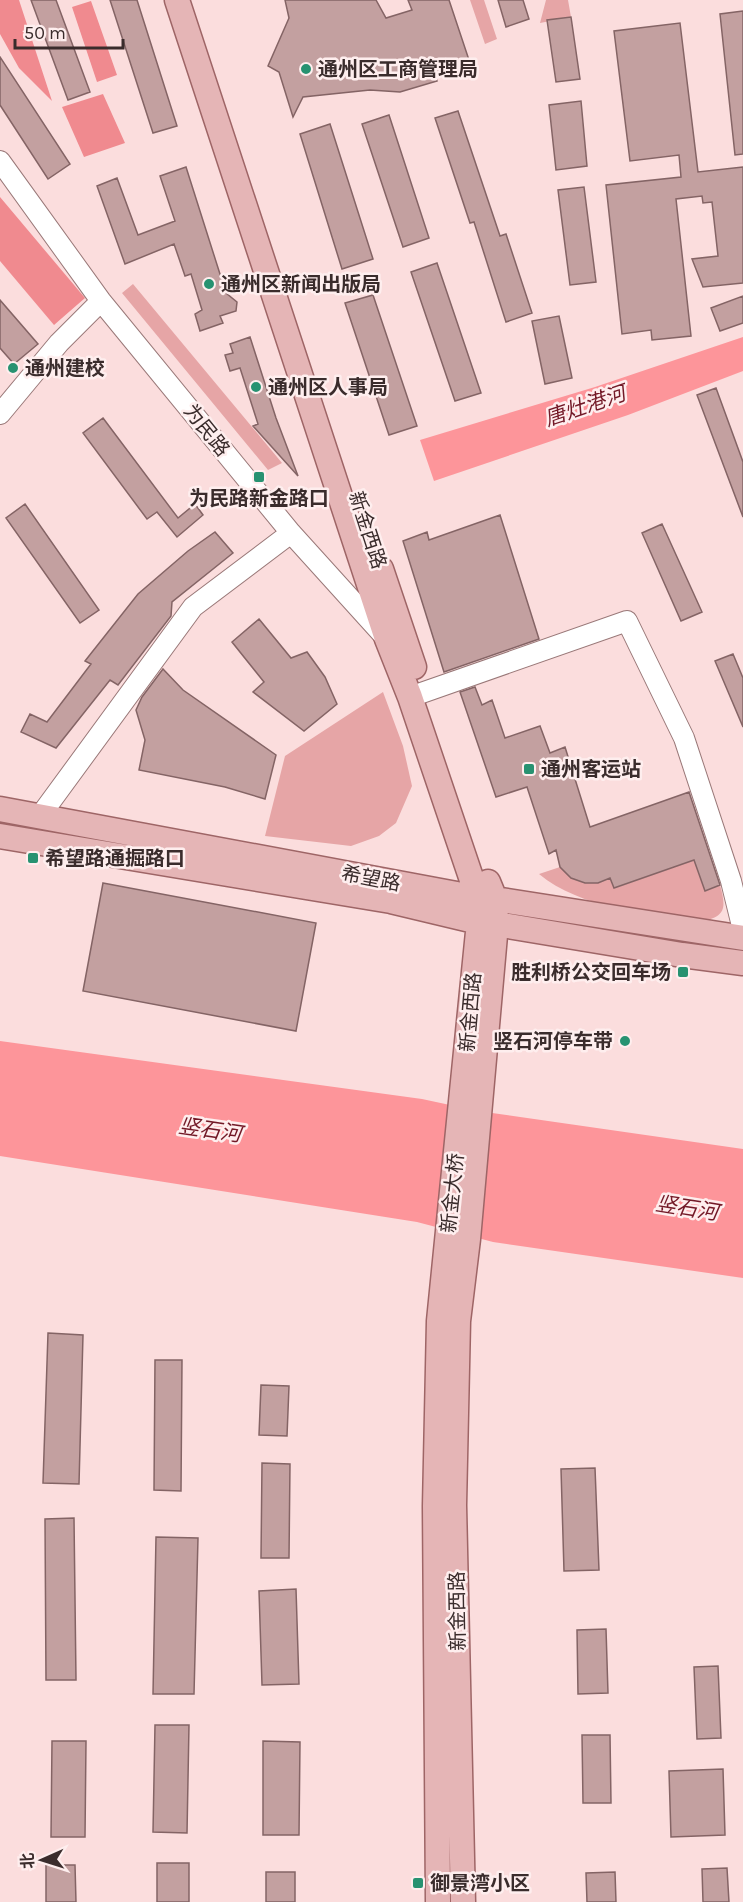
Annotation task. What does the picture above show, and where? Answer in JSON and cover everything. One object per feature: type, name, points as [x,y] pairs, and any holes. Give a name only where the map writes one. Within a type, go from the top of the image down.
[{"type":"main road","name":"新金西路","points":[[177,0],[387,639],[416,695]]},
{"type":"main road","name":"新金西路","points":[[194,0],[487,911],[474,1066]]},
{"type":"main road","name":"希望路","points":[[0,809],[487,911],[743,959]]},
{"type":"main road","name":"希望路","points":[[0,836],[391,901],[743,938]]},
{"type":"main road","name":"新金大桥","points":[[449,1321],[474,1066]]},
{"type":"main road","name":"新金西路","points":[[438,1902],[435,1506],[449,1321]]},
{"type":"main road","name":"新金西路","points":[[449,1321],[463,1902]]},
{"type":"street","name":"为民路","points":[[0,161],[101,301],[291,533],[387,639]]},
{"type":"street","points":[[0,414],[59,343],[101,301]]},
{"type":"street","points":[[40,816],[193,607],[291,533]]},
{"type":"street","points":[[416,695],[627,621],[684,738],[731,881],[743,930]]},
{"type":"shaded area","points":[[0,0],[19,0],[52,101],[19,68],[0,34]]},
{"type":"shaded area","points":[[470,0],[484,0],[497,39],[485,44]]},
{"type":"shaded area","points":[[546,0],[568,0],[571,17],[540,23]]},
{"type":"shaded area","points":[[91,1],[117,75],[97,82],[72,7]]},
{"type":"shaded area","points":[[103,94],[125,143],[84,157],[62,107]]},
{"type":"shaded area","points":[[0,197],[85,298],[54,325],[0,261]]},
{"type":"shaded area","points":[[133,284],[282,463],[268,470],[122,293]]},
{"type":"shaded area","points":[[383,692],[403,746],[412,786],[396,823],[379,836],[351,846],[265,836],[285,756]]},
{"type":"shaded area","points":[[694,860],[706,891],[720,885],[723,901],[719,915],[699,922],[636,912],[594,902],[556,886],[539,874],[560,867],[590,882],[610,878],[615,888]]},
{"type":"water","name":"唐灶港河","points":[[743,337],[743,371],[628,415],[434,481],[420,440],[595,387]]},
{"type":"water","name":"竖石河","points":[[0,1041],[422,1099],[478,1111],[743,1149],[743,1278],[493,1242],[417,1222],[0,1156]]},
{"type":"building","points":[[31,0],[56,0],[90,92],[68,100]]},
{"type":"building","points":[[110,0],[137,0],[177,126],[153,133]]},
{"type":"building","points":[[285,0],[376,0],[386,18],[412,10],[408,0],[449,0],[470,63],[435,74],[437,81],[400,92],[370,90],[303,97],[293,117],[279,72],[268,66],[289,18]]},
{"type":"building","points":[[498,0],[523,0],[529,19],[506,27]]},
{"type":"building","points":[[743,11],[743,154],[735,155],[720,14]]},
{"type":"building","points":[[571,17],[580,79],[556,82],[547,20]]},
{"type":"building","points":[[680,23],[698,172],[743,167],[743,283],[703,287],[692,259],[718,256],[712,202],[703,203],[702,196],[676,199],[691,336],[652,340],[651,330],[622,334],[606,185],[681,177],[679,155],[630,161],[614,31]]},
{"type":"building","points":[[0,57],[70,164],[48,179],[0,105]]},
{"type":"building","points":[[581,101],[587,166],[556,170],[549,105]]},
{"type":"building","points":[[458,111],[500,236],[506,234],[532,313],[506,322],[474,222],[470,223],[435,118]]},
{"type":"building","points":[[389,115],[429,238],[403,247],[362,124]]},
{"type":"building","points":[[330,124],[373,259],[342,269],[300,134]]},
{"type":"building","points":[[186,167],[226,293],[237,302],[236,311],[220,316],[223,323],[200,331],[195,314],[202,310],[191,274],[185,276],[174,244],[125,264],[97,186],[117,178],[138,235],[175,221],[160,176]]},
{"type":"building","points":[[584,187],[596,282],[570,285],[558,190]]},
{"type":"building","points":[[437,263],[481,393],[455,401],[411,272]]},
{"type":"building","points":[[373,295],[417,426],[389,435],[345,303]]},
{"type":"building","points":[[743,296],[743,323],[720,331],[711,308]]},
{"type":"building","points":[[0,300],[38,344],[14,364],[0,348]]},
{"type":"building","points":[[559,316],[572,378],[545,384],[532,321]]},
{"type":"building","points":[[250,337],[276,418],[298,476],[253,426],[258,424],[240,368],[230,371],[225,355],[233,353],[230,344]]},
{"type":"building","points":[[716,388],[743,462],[743,517],[697,395]]},
{"type":"building","points":[[103,418],[178,518],[195,504],[203,515],[177,537],[157,512],[147,519],[83,433]]},
{"type":"building","points":[[25,504],[99,610],[80,623],[6,518]]},
{"type":"building","points":[[500,515],[539,639],[444,672],[403,541],[427,532],[429,540]]},
{"type":"building","points":[[662,524],[702,612],[681,621],[642,533]]},
{"type":"building","points":[[215,532],[233,553],[172,602],[171,616],[118,685],[110,680],[56,748],[21,732],[30,714],[47,722],[91,664],[85,661],[138,594],[188,551]]},
{"type":"building","points":[[259,619],[291,658],[307,652],[325,677],[337,704],[304,731],[253,692],[264,682],[232,642]]},
{"type":"building","points":[[733,654],[743,678],[743,727],[715,661]]},
{"type":"building","points":[[163,669],[183,690],[276,755],[265,799],[225,787],[139,770],[145,740],[136,710],[142,697]]},
{"type":"building","name":"通州客运站","points":[[475,687],[482,705],[492,700],[505,738],[540,726],[550,753],[565,747],[590,827],[689,792],[720,885],[705,891],[694,860],[614,888],[610,878],[598,883],[585,883],[571,878],[560,867],[556,850],[549,854],[527,787],[496,797],[460,692]]},
{"type":"building","points":[[103,883],[316,923],[296,1031],[83,991]]},
{"type":"building","points":[[48,1333],[83,1335],[79,1484],[43,1483]]},
{"type":"building","points":[[155,1360],[182,1360],[181,1491],[154,1490]]},
{"type":"building","points":[[261,1385],[289,1386],[287,1436],[259,1435]]},
{"type":"building","points":[[262,1463],[290,1464],[289,1558],[261,1558]]},
{"type":"building","points":[[595,1468],[599,1570],[564,1571],[561,1469]]},
{"type":"building","points":[[74,1518],[76,1680],[46,1680],[45,1519]]},
{"type":"building","points":[[156,1537],[198,1538],[194,1694],[153,1694]]},
{"type":"building","points":[[296,1589],[299,1684],[262,1685],[259,1591]]},
{"type":"building","points":[[606,1629],[608,1693],[578,1694],[577,1630]]},
{"type":"building","points":[[718,1666],[721,1738],[697,1739],[694,1667]]},
{"type":"building","points":[[155,1725],[189,1725],[187,1833],[153,1832]]},
{"type":"building","points":[[582,1735],[610,1735],[611,1803],[583,1803]]},
{"type":"building","points":[[52,1741],[86,1741],[85,1837],[51,1837]]},
{"type":"building","points":[[263,1741],[300,1742],[299,1835],[263,1835]]},
{"type":"building","points":[[723,1769],[725,1835],[671,1837],[669,1771]]},
{"type":"building","points":[[157,1863],[189,1863],[189,1902],[157,1902]]},
{"type":"building","points":[[46,1865],[75,1865],[76,1902],[46,1902]]},
{"type":"building","points":[[727,1868],[729,1902],[703,1902],[702,1869]]},
{"type":"building","points":[[266,1872],[295,1872],[295,1902],[266,1902]]},
{"type":"building","points":[[615,1872],[616,1902],[587,1902],[586,1873]]},
{"type":"place","name":"通州区工商管理局","points":[[306,69]]},
{"type":"place","name":"通州区新闻出版局","points":[[209,284]]},
{"type":"place","name":"通州建校","points":[[13,368]]},
{"type":"place","name":"通州区人事局","points":[[256,387]]},
{"type":"place","name":"为民路新金路口","points":[[259,477]]},
{"type":"place","name":"通州客运站","points":[[529,769]]},
{"type":"place","name":"希望路通掘路口","points":[[33,858]]},
{"type":"place","name":"胜利桥公交回车场","points":[[683,972]]},
{"type":"place","name":"竖石河停车带","points":[[625,1041]]},
{"type":"place","name":"御景湾小区","points":[[418,1883]]}]
